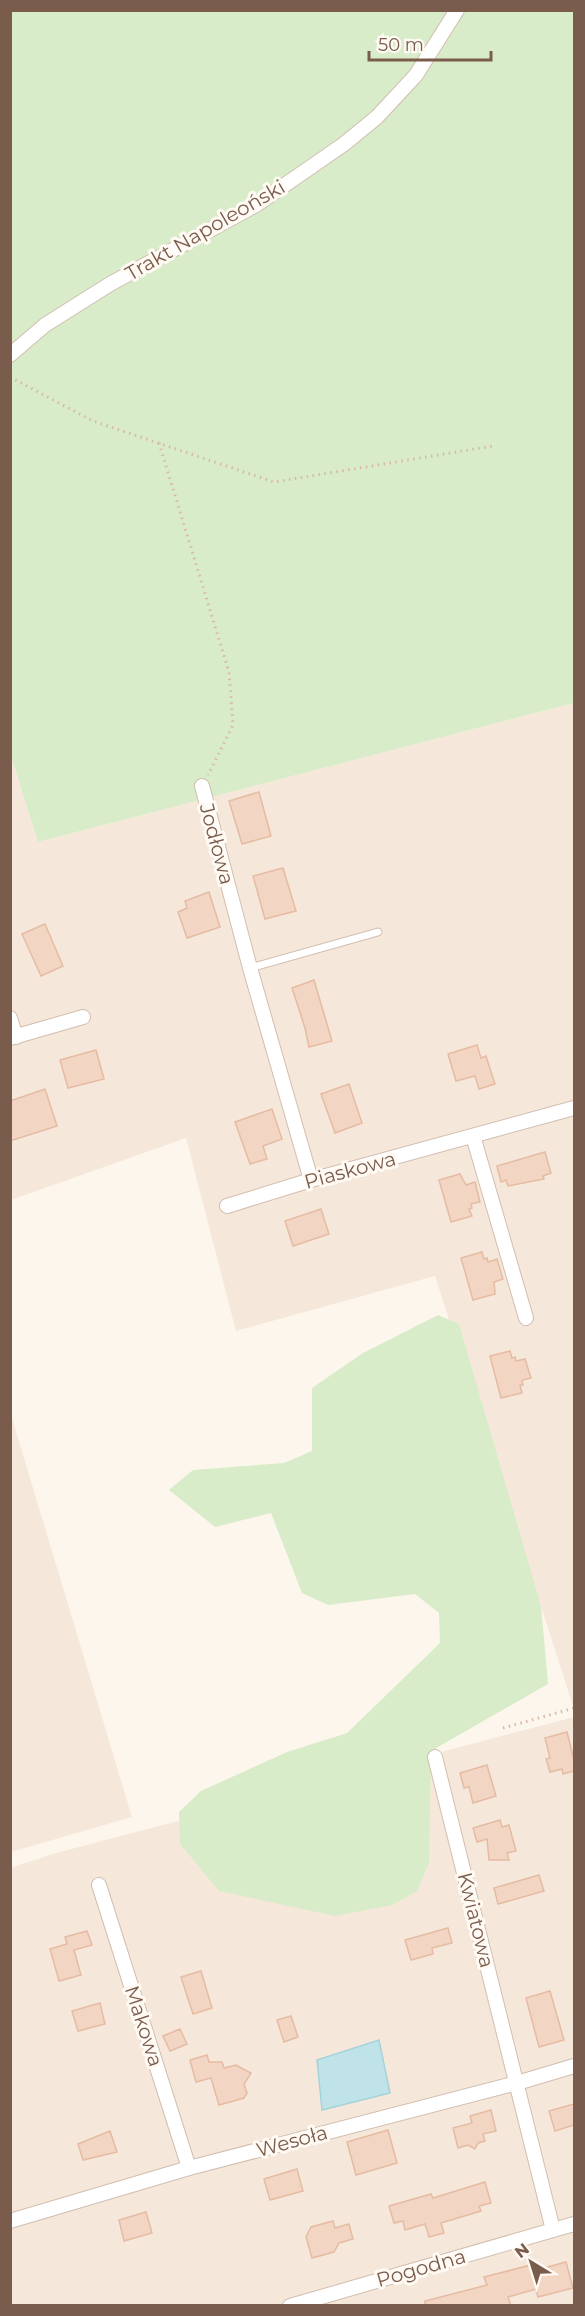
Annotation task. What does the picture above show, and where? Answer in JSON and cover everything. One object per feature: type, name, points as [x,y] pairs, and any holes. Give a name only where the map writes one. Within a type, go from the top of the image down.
[{"type":"street","name":"Trakt Napoleoński","points":[[10,355],[45,325],[110,284],[256,205],[344,144],[377,117],[416,75],[457,10]]},
{"type":"street","name":"Jodłowa","points":[[202,786],[250,968],[311,1180]]},
{"type":"street","points":[[10,1018],[13,1037],[83,1017]]},
{"type":"street","name":"Piaskowa","points":[[227,1206],[311,1180],[574,1108]]},
{"type":"street","points":[[473,1136],[526,1318]]},
{"type":"street","name":"Kwiatowa","points":[[435,1757],[517,2083]]},
{"type":"street","name":"Makowa","points":[[99,1885],[189,2168]]},
{"type":"street","name":"Wesoła","points":[[10,2221],[189,2168],[517,2083],[574,2066]]},
{"type":"street","points":[[517,2083],[553,2230]]},
{"type":"street","name":"Pogodna","points":[[290,2306],[574,2224]]},
{"type":"lane","points":[[250,968],[378,932]]},
{"type":"path","points":[[10,376],[93,421],[274,482],[493,446]]},
{"type":"path","name":"Jodłowa","points":[[159,443],[229,672],[233,725],[202,786]]},
{"type":"path","points":[[503,1728],[574,1708]]},
{"type":"shaded area","points":[[574,703],[574,1709],[435,1276],[236,1331],[186,1138],[11,1200],[10,753],[38,842]]},
{"type":"shaded area","points":[[11,1415],[132,1817],[10,1852]]},
{"type":"shaded area","points":[[574,1717],[574,2305],[11,2305],[10,1868],[56,1853]]},
{"type":"green space","points":[[10,11],[574,11],[574,703],[38,842],[10,753]]},
{"type":"green space","points":[[438,1315],[459,1324],[541,1606],[548,1684],[431,1751],[429,1863],[417,1891],[392,1905],[335,1916],[219,1891],[180,1844],[179,1812],[201,1791],[287,1752],[347,1733],[440,1643],[439,1613],[415,1594],[328,1605],[302,1593],[271,1513],[215,1527],[169,1490],[193,1470],[284,1463],[312,1451],[312,1388],[363,1353]]},
{"type":"water","points":[[379,2040],[390,2093],[322,2110],[317,2060]]},
{"type":"building","points":[[259,792],[271,836],[242,844],[229,801]]},
{"type":"building","points":[[283,868],[296,911],[265,919],[253,876]]},
{"type":"building","points":[[209,892],[220,927],[187,938],[178,912],[187,908],[185,901]]},
{"type":"building","points":[[45,924],[63,966],[41,976],[22,934]]},
{"type":"building","points":[[314,980],[332,1041],[309,1047],[292,988]]},
{"type":"building","points":[[477,1045],[481,1058],[486,1056],[495,1084],[479,1089],[475,1076],[456,1081],[448,1054]]},
{"type":"building","points":[[96,1050],[104,1079],[68,1088],[60,1060]]},
{"type":"building","points":[[349,1084],[362,1123],[335,1133],[321,1094]]},
{"type":"building","points":[[45,1089],[57,1126],[10,1141],[10,1101]]},
{"type":"building","points":[[272,1109],[282,1139],[263,1146],[267,1159],[250,1164],[235,1122]]},
{"type":"building","points":[[545,1152],[551,1173],[543,1176],[544,1179],[508,1186],[506,1180],[501,1182],[497,1166]]},
{"type":"building","points":[[460,1174],[466,1185],[475,1182],[480,1202],[471,1204],[472,1208],[469,1209],[472,1216],[451,1222],[439,1180]]},
{"type":"building","points":[[321,1209],[329,1234],[293,1246],[285,1221]]},
{"type":"building","points":[[482,1252],[484,1259],[487,1258],[488,1262],[497,1259],[503,1279],[494,1282],[495,1294],[473,1300],[461,1258]]},
{"type":"building","points":[[510,1351],[512,1358],[515,1357],[516,1361],[525,1359],[531,1378],[522,1380],[523,1385],[520,1385],[522,1393],[501,1398],[490,1356]]},
{"type":"building","points":[[567,1732],[574,1760],[574,1771],[563,1774],[562,1769],[550,1772],[546,1759],[550,1758],[545,1738]]},
{"type":"building","points":[[487,1765],[496,1796],[473,1803],[469,1787],[464,1788],[460,1773]]},
{"type":"building","points":[[500,1820],[502,1827],[509,1825],[516,1851],[507,1853],[509,1860],[489,1860],[487,1839],[477,1842],[473,1828]]},
{"type":"building","points":[[539,1875],[544,1891],[498,1904],[494,1888]]},
{"type":"building","points":[[448,1928],[452,1943],[432,1948],[433,1954],[411,1960],[405,1940]]},
{"type":"building","points":[[87,1931],[92,1945],[74,1950],[81,1975],[59,1981],[50,1949],[67,1944],[65,1937]]},
{"type":"building","points":[[201,1971],[212,2008],[193,2014],[181,1977]]},
{"type":"building","points":[[550,1991],[564,2040],[539,2047],[526,1998]]},
{"type":"building","points":[[100,2003],[105,2024],[78,2031],[72,2011]]},
{"type":"building","points":[[291,2016],[298,2037],[284,2042],[277,2020]]},
{"type":"building","points":[[180,2029],[187,2044],[170,2051],[163,2036]]},
{"type":"building","points":[[207,2055],[209,2062],[222,2062],[224,2068],[236,2065],[251,2073],[244,2084],[247,2093],[244,2098],[219,2105],[211,2078],[196,2082],[190,2060]]},
{"type":"building","points":[[574,2104],[574,2125],[555,2131],[549,2111]]},
{"type":"building","points":[[491,2110],[496,2131],[483,2134],[485,2141],[478,2143],[475,2149],[468,2145],[458,2148],[453,2128],[472,2123],[470,2116]]},
{"type":"building","points":[[388,2130],[397,2163],[356,2175],[347,2142]]},
{"type":"building","points":[[110,2131],[117,2152],[83,2160],[78,2144]]},
{"type":"building","points":[[297,2169],[303,2191],[270,2200],[264,2179]]},
{"type":"building","points":[[485,2182],[491,2203],[479,2206],[481,2211],[441,2223],[444,2233],[429,2237],[425,2224],[405,2230],[403,2221],[394,2223],[389,2206],[431,2194],[433,2198]]},
{"type":"building","points":[[146,2212],[152,2233],[124,2241],[119,2220]]},
{"type":"building","points":[[333,2221],[335,2228],[349,2224],[353,2239],[339,2243],[334,2252],[312,2258],[306,2237],[311,2227]]},
{"type":"building","points":[[566,2262],[573,2288],[538,2297],[536,2289],[508,2297],[511,2306],[425,2306],[425,2301],[487,2285],[484,2277],[531,2265],[533,2271]]}]
